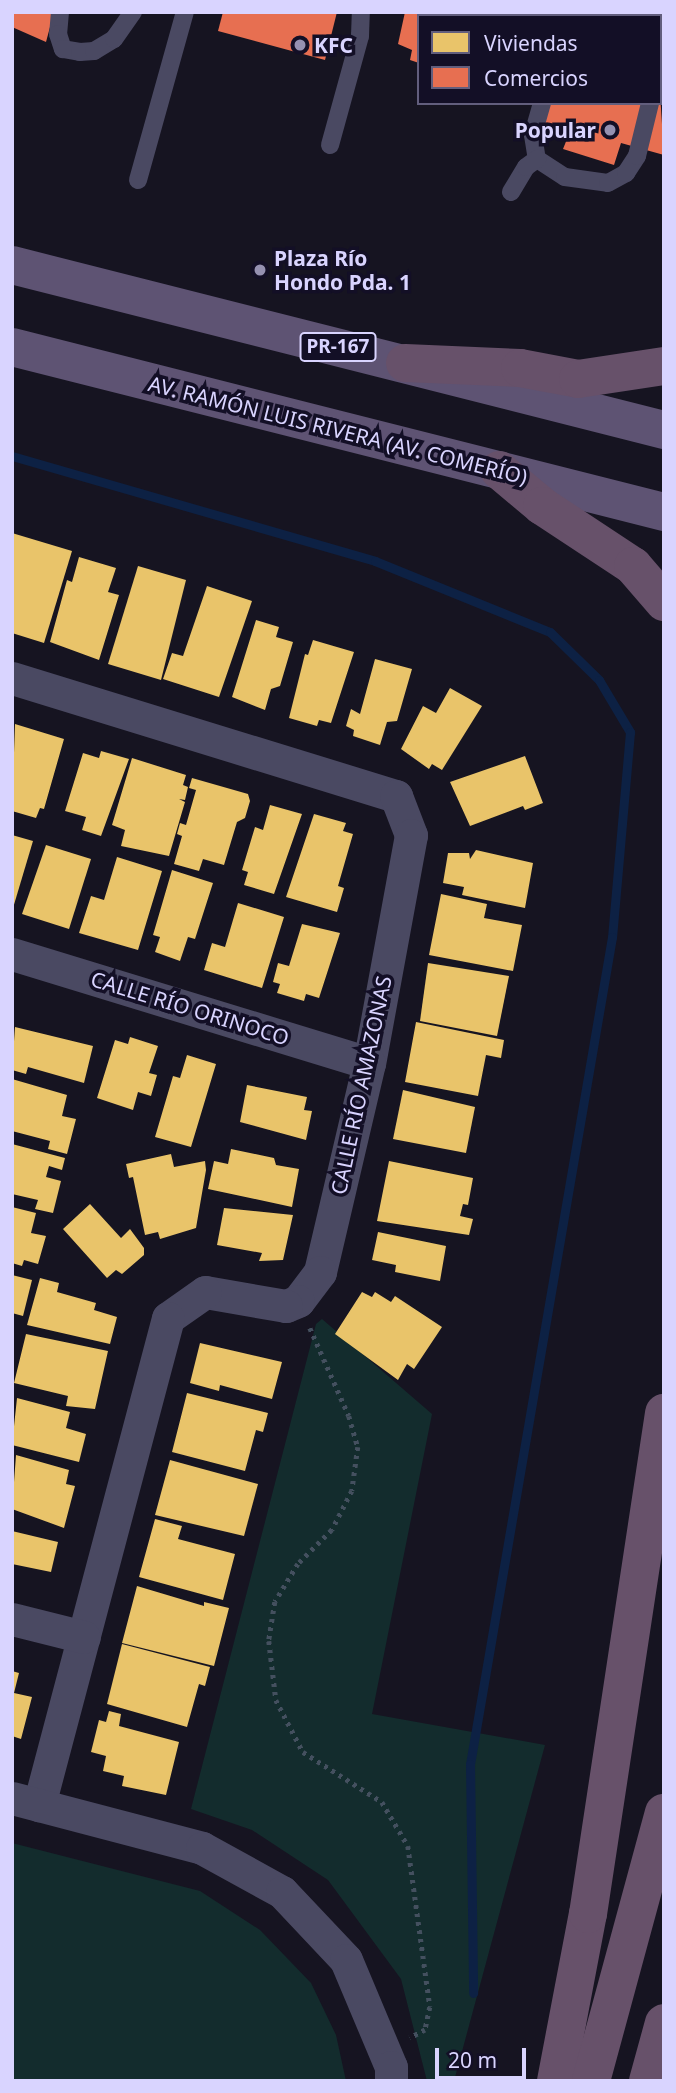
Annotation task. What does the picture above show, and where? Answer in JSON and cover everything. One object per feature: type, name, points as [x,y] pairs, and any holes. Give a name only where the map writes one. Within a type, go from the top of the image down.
[{"type":"highway","points":[[405,363],[520,368],[578,379],[664,366]]},
{"type":"highway","points":[[499,470],[542,506],[633,566],[664,602]]},
{"type":"highway","points":[[556,2081],[588,1914],[664,1413]]},
{"type":"highway","points":[[591,2081],[664,1813]]},
{"type":"highway","points":[[649,2081],[664,2023]]},
{"type":"main road","name":"PR-167","points":[[12,265],[664,430]]},
{"type":"main road","name":"AV. RAMÓN LUIS RIVERA (AV. COMERÍO)","points":[[12,347],[664,512]]},
{"type":"street","name":"CALLE RÍO AMAZONAS","points":[[12,678],[396,796],[411,835],[369,1063],[320,1272],[298,1301]]},
{"type":"street","name":"CALLE RÍO ORINOCO","points":[[12,954],[369,1063]]},
{"type":"street","points":[[298,1301],[286,1306],[205,1292],[168,1318],[83,1637],[26,1801],[202,1848],[282,1892],[346,1960],[388,2067]]},
{"type":"street","points":[[12,1619],[83,1637]]},
{"type":"lane","points":[[60,12],[58,34],[63,48],[80,52],[94,51],[114,38],[133,12]]},
{"type":"lane","points":[[138,180],[185,12]]},
{"type":"lane","points":[[330,145],[360,36],[361,12]]},
{"type":"lane","points":[[541,105],[533,135],[537,159],[565,177],[608,183],[626,173],[637,156],[650,105]]},
{"type":"lane","points":[[511,192],[526,167],[537,159]]},
{"type":"path","points":[[298,1301],[349,1416],[358,1447],[352,1491],[332,1530],[298,1564],[275,1602],[269,1641],[276,1700],[303,1752],[382,1802],[408,1846],[430,2007],[425,2030],[388,2067]]},
{"type":"green space","points":[[322,1319],[432,1414],[372,1714],[545,1745],[454,2081],[427,2081],[401,1979],[328,1880],[252,1830],[191,1809],[316,1324]]},
{"type":"green space","points":[[12,1843],[200,1891],[260,1930],[311,1983],[336,2035],[346,2081],[12,2081]]},
{"type":"building: Viviendas","points":[[12,533],[72,551],[44,643],[12,633]]},
{"type":"building: Viviendas","points":[[79,557],[116,568],[108,592],[119,595],[99,660],[50,642],[67,580],[72,582]]},
{"type":"building: Viviendas","points":[[138,566],[186,580],[161,680],[108,664]]},
{"type":"building: Viviendas","points":[[207,586],[252,601],[219,697],[163,679],[172,653],[183,656]]},
{"type":"building: Viviendas","points":[[256,620],[279,627],[276,637],[293,642],[280,686],[271,689],[265,710],[232,697]]},
{"type":"building: Viviendas","points":[[313,640],[354,652],[331,723],[319,720],[317,726],[289,718],[305,654],[308,655]]},
{"type":"building: Viviendas","points":[[375,659],[412,669],[397,721],[387,722],[380,745],[353,736],[354,730],[346,726],[351,709],[360,714]]},
{"type":"building: Viviendas","points":[[450,688],[482,706],[442,770],[432,764],[429,769],[401,749],[423,706],[436,713]]},
{"type":"building: Viviendas","points":[[15,724],[64,739],[44,809],[40,808],[36,818],[12,811]]},
{"type":"building: Viviendas","points":[[101,751],[129,759],[101,836],[82,830],[86,817],[65,811],[83,753],[99,758]]},
{"type":"building: Viviendas","points":[[525,756],[543,803],[525,810],[523,806],[470,826],[450,782]]},
{"type":"building: Viviendas","points":[[132,758],[186,775],[183,785],[188,787],[185,800],[179,799],[185,802],[169,856],[121,846],[125,830],[112,825]]},
{"type":"building: Viviendas","points":[[192,778],[248,794],[250,801],[245,818],[237,822],[224,865],[203,859],[199,871],[174,864],[182,836],[177,834],[180,823],[186,825],[196,790],[189,788]]},
{"type":"building: Viviendas","points":[[270,805],[302,814],[274,894],[244,885],[248,872],[242,870],[255,827],[263,830]]},
{"type":"building: Viviendas","points":[[314,814],[346,823],[343,831],[353,834],[338,886],[344,888],[337,912],[286,897]]},
{"type":"building: Viviendas","points":[[12,835],[33,841],[13,908],[12,908]]},
{"type":"building: Viviendas","points":[[46,845],[91,859],[69,929],[22,914]]},
{"type":"building: Viviendas","points":[[476,850],[533,863],[525,908],[462,895],[464,887],[443,883],[448,853],[469,853],[470,859]]},
{"type":"building: Viviendas","points":[[117,857],[162,871],[138,950],[79,933],[91,896],[104,900]]},
{"type":"building: Viviendas","points":[[172,870],[213,883],[195,939],[188,937],[180,961],[155,952],[160,937],[153,935]]},
{"type":"building: Viviendas","points":[[441,894],[487,904],[484,918],[522,925],[513,971],[429,955]]},
{"type":"building: Viviendas","points":[[238,903],[284,917],[262,988],[204,970],[212,943],[225,947]]},
{"type":"building: Viviendas","points":[[302,924],[340,933],[319,998],[306,994],[304,1001],[277,993],[280,984],[273,982],[278,963],[289,966]]},
{"type":"building: Viviendas","points":[[428,963],[509,976],[497,1036],[420,1021]]},
{"type":"building: Viviendas","points":[[416,1022],[504,1040],[501,1058],[486,1055],[478,1096],[405,1082]]},
{"type":"building: Viviendas","points":[[15,1027],[93,1046],[84,1083],[28,1067],[26,1074],[12,1070]]},
{"type":"building: Viviendas","points":[[130,1037],[158,1046],[149,1073],[157,1075],[151,1096],[138,1092],[133,1110],[97,1098],[115,1040],[128,1044]]},
{"type":"building: Viviendas","points":[[187,1055],[216,1064],[191,1147],[155,1137],[173,1076],[180,1078]]},
{"type":"building: Viviendas","points":[[12,1079],[67,1095],[62,1116],[76,1119],[67,1154],[48,1149],[50,1141],[12,1131]]},
{"type":"building: Viviendas","points":[[247,1085],[307,1097],[304,1110],[312,1111],[306,1140],[240,1122]]},
{"type":"building: Viviendas","points":[[403,1090],[475,1107],[466,1153],[393,1139]]},
{"type":"building: Viviendas","points":[[12,1144],[65,1158],[62,1170],[49,1166],[46,1177],[61,1181],[53,1213],[35,1209],[38,1200],[12,1194]]},
{"type":"building: Viviendas","points":[[231,1149],[274,1158],[276,1165],[299,1169],[292,1207],[208,1189],[214,1161],[228,1164]]},
{"type":"building: Viviendas","points":[[171,1154],[174,1167],[205,1161],[206,1170],[196,1228],[160,1239],[158,1232],[145,1235],[133,1177],[129,1178],[126,1164]]},
{"type":"building: Viviendas","points":[[389,1161],[473,1178],[468,1205],[463,1204],[460,1216],[473,1219],[469,1235],[377,1221]]},
{"type":"building: Viviendas","points":[[90,1204],[121,1238],[130,1229],[144,1248],[144,1255],[122,1274],[116,1270],[107,1278],[63,1229]]},
{"type":"building: Viviendas","points":[[12,1207],[36,1213],[31,1233],[46,1236],[38,1264],[24,1260],[22,1266],[12,1263]]},
{"type":"building: Viviendas","points":[[224,1208],[293,1215],[283,1260],[259,1261],[262,1253],[217,1245]]},
{"type":"building: Viviendas","points":[[378,1232],[446,1246],[440,1281],[395,1272],[396,1265],[372,1260]]},
{"type":"building: Viviendas","points":[[12,1275],[32,1280],[23,1316],[12,1313]]},
{"type":"building: Viviendas","points":[[40,1278],[59,1283],[57,1292],[96,1303],[94,1310],[117,1317],[110,1344],[27,1325]]},
{"type":"building: Viviendas","points":[[362,1292],[372,1297],[375,1292],[391,1302],[395,1296],[442,1327],[414,1369],[407,1364],[398,1380],[335,1334]]},
{"type":"building: Viviendas","points":[[26,1334],[108,1351],[95,1409],[66,1406],[68,1396],[14,1383]]},
{"type":"building: Viviendas","points":[[200,1343],[282,1362],[272,1399],[220,1385],[219,1391],[190,1383]]},
{"type":"building: Viviendas","points":[[187,1393],[268,1413],[263,1432],[256,1430],[245,1471],[172,1452]]},
{"type":"building: Viviendas","points":[[17,1398],[70,1412],[66,1428],[86,1434],[79,1462],[12,1445]]},
{"type":"building: Viviendas","points":[[16,1455],[69,1470],[66,1484],[75,1486],[64,1528],[12,1509]]},
{"type":"building: Viviendas","points":[[170,1460],[258,1484],[244,1536],[155,1515]]},
{"type":"building: Viviendas","points":[[155,1519],[182,1526],[178,1539],[235,1554],[223,1600],[139,1577]]},
{"type":"building: Viviendas","points":[[12,1531],[58,1542],[51,1572],[12,1564]]},
{"type":"building: Viviendas","points":[[137,1586],[204,1606],[204,1602],[229,1608],[214,1666],[122,1643]]},
{"type":"building: Viviendas","points":[[122,1644],[210,1667],[205,1686],[199,1684],[187,1727],[107,1704]]},
{"type":"building: Viviendas","points":[[12,1671],[19,1673],[14,1693],[32,1697],[21,1739],[12,1736]]},
{"type":"building: Viviendas","points":[[109,1711],[121,1714],[119,1726],[179,1742],[166,1795],[122,1786],[124,1776],[103,1771],[106,1756],[91,1752],[99,1720],[106,1722]]},
{"type":"building: Comercios","points":[[12,12],[54,12],[46,42],[12,27]]},
{"type":"building: Comercios","name":"KFC","points":[[223,12],[337,12],[325,60],[218,31]]},
{"type":"building: Comercios","points":[[405,12],[484,14],[417,14],[417,62],[410,60],[412,50],[398,44]]},
{"type":"building: Comercios","name":"Popular","points":[[549,105],[661,105],[664,155],[621,143],[614,165],[563,149],[569,134],[543,126]]},
{"type":"waterway","points":[[12,456],[375,561],[550,632],[599,680],[630,732],[612,937],[470,1764],[473,1993]]},
{"type":"place","name":"KFC","points":[[300,45]]},
{"type":"place","name":"Popular","points":[[610,130]]},
{"type":"place","name":"Plaza Río Hondo Pda. 1","points":[[260,270]]}]
